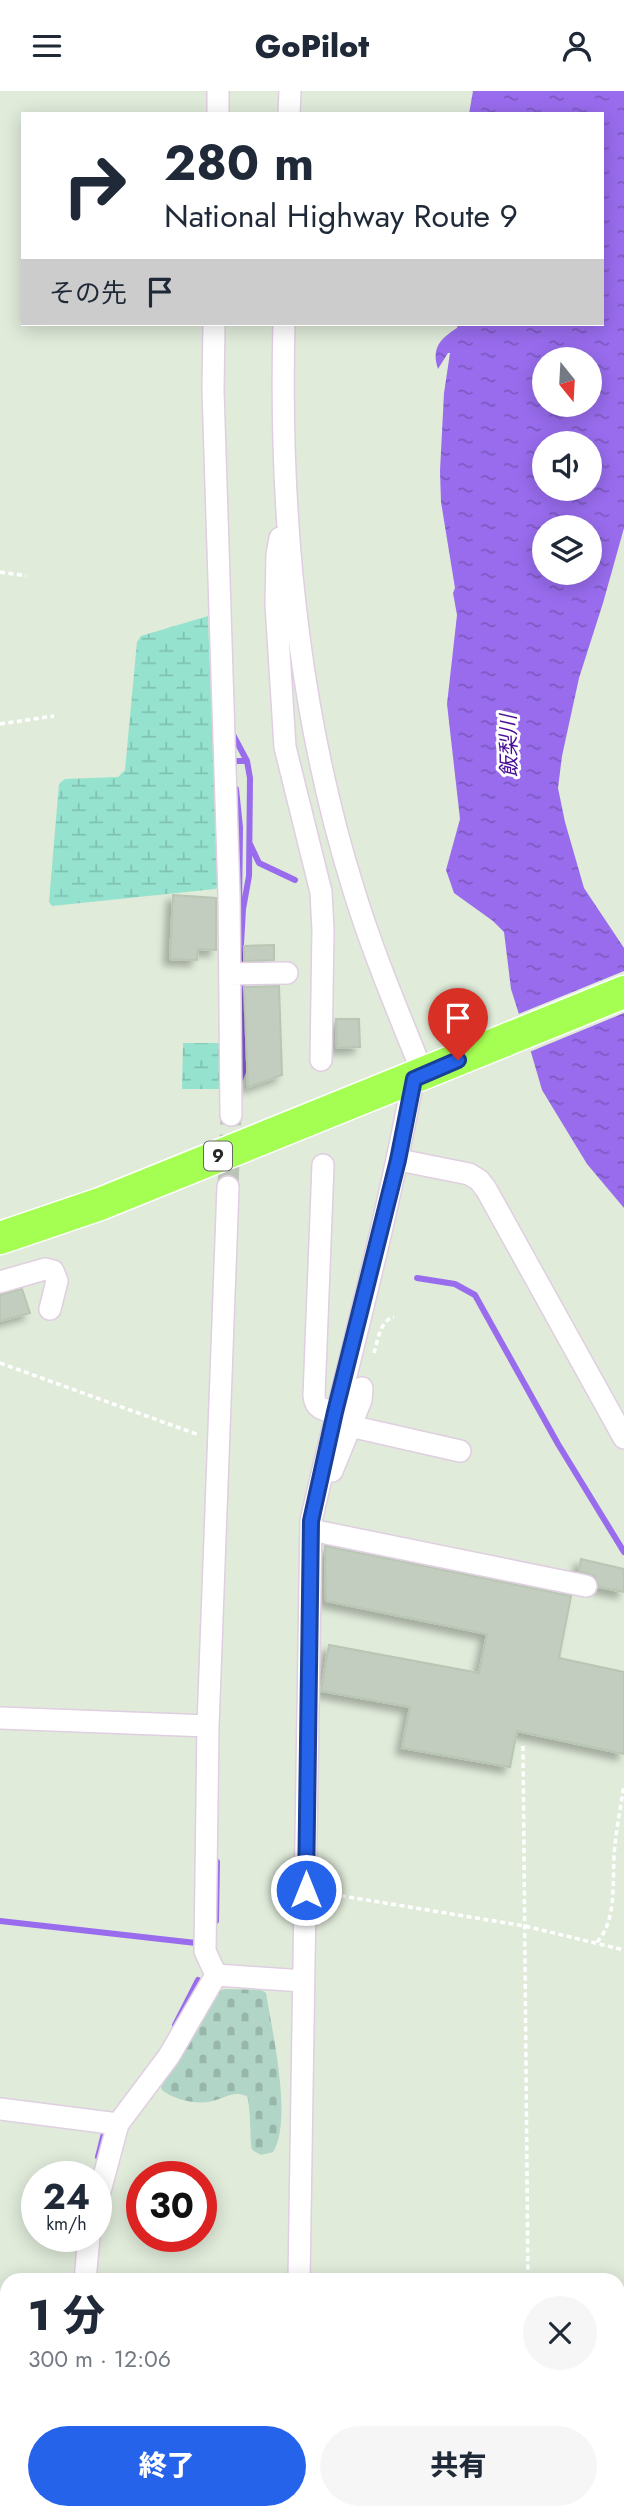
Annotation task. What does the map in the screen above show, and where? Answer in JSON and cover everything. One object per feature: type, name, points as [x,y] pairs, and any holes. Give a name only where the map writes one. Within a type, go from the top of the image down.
[{"type":"highway","name":"9","points":[[0,1238],[100,1204],[624,992]]},
{"type":"street","points":[[218,91],[218,112]]},
{"type":"street","points":[[289,112],[290,91]]},
{"type":"street","points":[[214,326],[213,417],[237,973],[231,1115]]},
{"type":"street","points":[[284,326],[287,524],[307,684],[332,810],[354,891],[424,1074],[398,1160],[343,1419],[316,1502],[311,1530],[299,2273]]},
{"type":"street","points":[[287,524],[282,531],[277,555],[276,604],[283,722],[290,773],[321,892],[321,1061]]},
{"type":"street","points":[[237,973],[287,973]]},
{"type":"street","points":[[398,1160],[469,1174],[486,1189],[624,1438]]},
{"type":"street","points":[[323,1165],[314,1402],[320,1409],[343,1419],[460,1451]]},
{"type":"street","points":[[216,1975],[205,1951],[208,1726],[228,1187]]},
{"type":"street","points":[[0,1282],[49,1269],[57,1275],[50,1309]]},
{"type":"street","points":[[343,1419],[361,1400],[362,1388]]},
{"type":"street","points":[[311,1530],[586,1586]]},
{"type":"street","points":[[0,1718],[208,1726]]},
{"type":"street","points":[[216,1975],[303,1981]]},
{"type":"street","points":[[108,2161],[118,2124],[169,2056],[216,1975]]},
{"type":"street","points":[[0,2109],[118,2124]]},
{"type":"street","points":[[86,2273],[88,2252]]},
{"type":"path","points":[[0,572],[26,576]]},
{"type":"path","points":[[0,724],[54,716]]},
{"type":"path","points":[[362,1388],[384,1324],[394,1317]]},
{"type":"path","points":[[0,1363],[219,1440]]},
{"type":"path","points":[[523,1747],[528,2273]]},
{"type":"path","points":[[597,1942],[605,1931],[609,1916],[614,1847],[624,1785]]},
{"type":"path","points":[[306,1890],[524,1926],[624,1950]]},
{"type":"green space","points":[[208,616],[218,887],[52,906],[49,902],[59,784],[65,779],[118,777],[125,770],[137,642],[141,636]]},
{"type":"green space","points":[[183,1043],[226,1043],[226,1089],[182,1089]]},
{"type":"green space","points":[[224,1989],[261,1990],[266,1993],[281,2098],[279,2138],[273,2152],[261,2155],[252,2149],[247,2096],[235,2094],[210,2102],[195,2102],[173,2097],[161,2087],[218,1992]]},
{"type":"water","name":"飯梨川","points":[[473,91],[624,91],[624,528],[579,678],[558,788],[584,888],[624,948],[624,990],[524,1030],[511,989],[504,932],[454,893],[446,870],[460,819],[447,704],[457,615],[441,502],[440,471],[444,393],[450,353],[438,369],[436,362],[436,350],[458,326],[604,326],[604,112],[469,112]]},
{"type":"water","points":[[624,994],[624,1208],[587,1164],[542,1090],[526,1035]]},
{"type":"pier","points":[[624,971],[624,1013],[527,1053],[516,1015]]},
{"type":"building","points":[[173,895],[216,898],[216,950],[198,949],[197,960],[170,959]]},
{"type":"building","points":[[274,945],[274,960],[244,961],[244,946]]},
{"type":"building","points":[[279,986],[282,1075],[248,1087],[244,987]]},
{"type":"building","points":[[336,1019],[359,1019],[360,1047],[337,1048]]},
{"type":"building","points":[[22,1289],[30,1313],[0,1321],[0,1295]]},
{"type":"building","points":[[325,1546],[571,1596],[559,1658],[624,1672],[624,1754],[517,1731],[510,1767],[402,1748],[410,1707],[321,1691],[329,1645],[479,1673],[487,1634],[326,1601]]},
{"type":"building","points":[[581,1559],[624,1569],[624,1592],[599,1587],[594,1576],[579,1571]]},
{"type":"waterway","points":[[231,731],[247,761],[250,778],[249,876],[243,909],[241,944],[243,1072],[239,1082]]},
{"type":"waterway","points":[[233,767],[235,761],[247,761]]},
{"type":"waterway","points":[[236,789],[240,827],[239,910]]},
{"type":"waterway","points":[[250,844],[259,863],[295,880]]},
{"type":"waterway","points":[[233,1187],[235,1159]]},
{"type":"waterway","points":[[417,1278],[455,1284],[475,1295],[558,1444],[624,1552]]},
{"type":"waterway","points":[[216,1921],[217,1862]]},
{"type":"waterway","points":[[0,1921],[196,1943]]},
{"type":"waterway","points":[[175,2025],[198,1980]]},
{"type":"waterway","points":[[98,2157],[105,2129]]},
{"type":"tunnel","points":[[228,1187],[231,1115]]},
{"type":"route","points":[[306,1890],[311,1521],[335,1412],[398,1160],[414,1079],[458,1060]]}]
